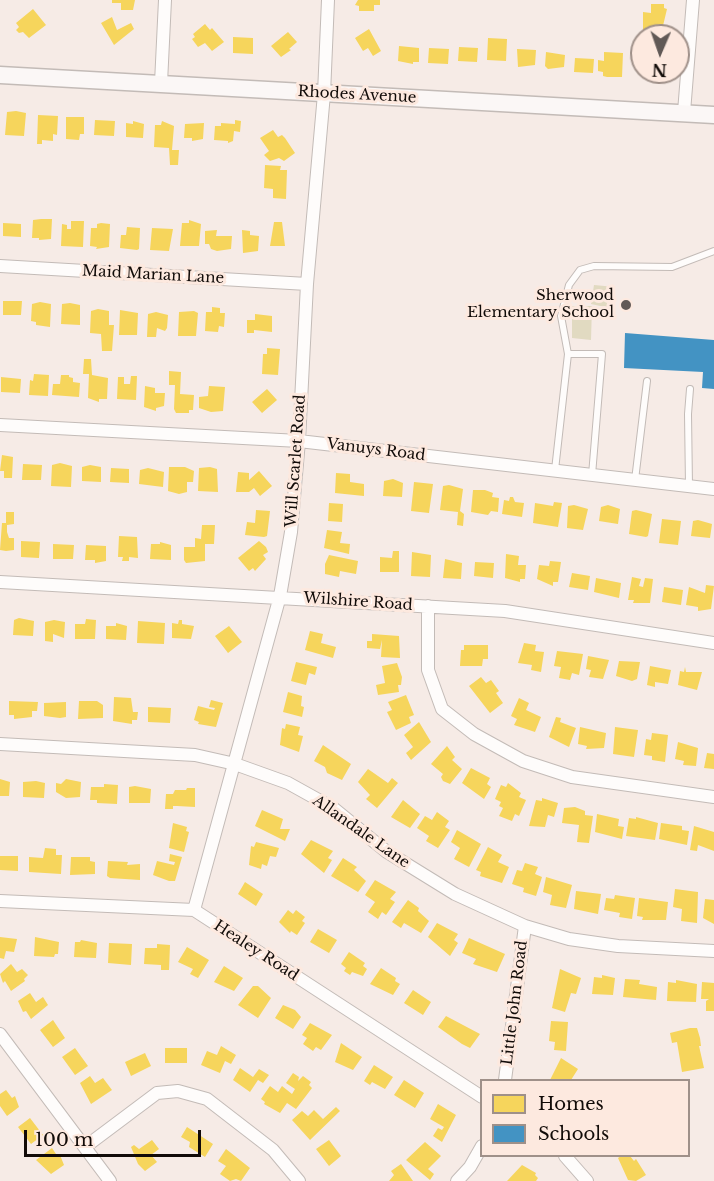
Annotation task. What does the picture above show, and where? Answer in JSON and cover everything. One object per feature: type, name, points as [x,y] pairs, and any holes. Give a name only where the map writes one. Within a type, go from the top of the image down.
[{"type":"main road","name":"Rhodes Avenue","points":[[0,75],[714,115]]},
{"type":"street","points":[[161,83],[165,0]]},
{"type":"street","name":"Will Scarlet Road","points":[[194,910],[280,596],[291,532],[299,441],[307,284],[324,94],[328,0]]},
{"type":"street","points":[[684,112],[693,0]]},
{"type":"street","name":"Maid Marian Lane","points":[[0,266],[307,284]]},
{"type":"street","name":"Vanuys Road","points":[[0,425],[299,441],[714,489]]},
{"type":"street","name":"Wilshire Road","points":[[0,582],[280,596],[505,611],[714,643]]},
{"type":"street","points":[[428,606],[428,670],[442,709],[474,734],[523,761],[572,777],[714,797]]},
{"type":"street","name":"Allandale Lane","points":[[0,744],[195,755],[235,764],[288,783],[333,808],[387,852],[455,894],[525,926],[569,939],[618,946],[714,951]]},
{"type":"street","points":[[0,901],[194,910]]},
{"type":"street","name":"Healey Road","points":[[194,910],[480,1096]]},
{"type":"street","name":"Little John Road","points":[[505,1079],[525,926]]},
{"type":"street","points":[[0,1034],[110,1181]]},
{"type":"street","points":[[85,1147],[157,1093],[178,1090],[207,1099],[273,1150],[299,1181]]},
{"type":"street","points":[[457,1181],[470,1167],[480,1150]]},
{"type":"street","points":[[567,1157],[587,1181]]},
{"type":"lane","points":[[555,471],[568,354],[561,316],[569,285],[580,270],[594,266],[672,267],[714,251]]},
{"type":"lane","points":[[568,354],[602,354],[592,475]]},
{"type":"lane","points":[[635,480],[647,381]]},
{"type":"lane","points":[[690,388],[687,414],[690,486]]},
{"type":"path","points":[[566,299],[592,301]]},
{"type":"shaded area","points":[[594,285],[615,287],[614,309],[591,304]]},
{"type":"shaded area","points":[[572,306],[592,306],[591,340],[572,338]]},
{"type":"building: Homes","points":[[112,0],[135,0],[133,10],[121,10],[121,3],[112,3]]},
{"type":"building: Homes","points":[[358,0],[380,0],[380,5],[374,5],[374,11],[359,11],[359,6],[355,5]]},
{"type":"building: Homes","points":[[651,4],[664,4],[664,8],[667,9],[663,24],[643,24],[643,12],[651,13]]},
{"type":"building: Homes","points":[[33,9],[46,25],[29,38],[23,32],[19,33],[16,30],[19,27],[16,23]]},
{"type":"building: Homes","points":[[112,17],[117,30],[131,23],[134,29],[114,45],[101,23]]},
{"type":"building: Homes","points":[[205,24],[210,30],[212,28],[224,42],[212,51],[205,43],[198,47],[192,39],[195,37],[193,34]]},
{"type":"building: Homes","points":[[369,29],[381,51],[373,56],[368,48],[363,51],[355,38]]},
{"type":"building: Homes","points":[[288,32],[297,42],[281,57],[271,46]]},
{"type":"building: Homes","points":[[233,37],[253,38],[253,54],[233,53]]},
{"type":"building: Homes","points":[[488,38],[507,39],[506,61],[487,60]]},
{"type":"building: Homes","points":[[399,46],[419,48],[419,62],[413,62],[413,64],[398,61]]},
{"type":"building: Homes","points":[[459,47],[478,48],[477,62],[458,61]]},
{"type":"building: Homes","points":[[429,48],[449,49],[448,64],[428,63]]},
{"type":"building: Homes","points":[[517,49],[536,50],[535,65],[518,67]]},
{"type":"building: Homes","points":[[546,52],[565,55],[564,67],[548,69],[545,66]]},
{"type":"building: Homes","points":[[604,52],[623,53],[622,77],[603,76],[603,72],[598,71],[598,60],[604,61]]},
{"type":"building: Homes","points":[[575,58],[594,59],[593,73],[574,72]]},
{"type":"building: Homes","points":[[7,112],[26,113],[24,136],[5,135]]},
{"type":"building: Homes","points":[[38,115],[58,116],[57,135],[53,134],[53,141],[42,140],[42,144],[37,144]]},
{"type":"building: Homes","points":[[66,117],[84,117],[84,134],[80,134],[79,140],[66,139]]},
{"type":"building: Homes","points":[[95,120],[115,121],[114,136],[94,135]]},
{"type":"building: Homes","points":[[235,120],[241,121],[240,132],[234,131],[233,141],[228,143],[228,141],[214,140],[215,126],[221,126],[221,123],[235,124]]},
{"type":"building: Homes","points":[[133,121],[144,124],[143,138],[126,137],[126,123],[133,124]]},
{"type":"building: Homes","points":[[162,121],[174,126],[172,150],[179,150],[178,165],[170,165],[169,148],[154,147],[155,125],[161,125]]},
{"type":"building: Homes","points":[[204,123],[203,139],[192,141],[192,138],[184,138],[185,124]]},
{"type":"building: Homes","points":[[273,130],[278,137],[282,135],[285,138],[295,153],[284,161],[279,158],[270,161],[264,155],[269,151],[260,138]]},
{"type":"building: Homes","points":[[265,165],[281,166],[280,170],[287,170],[286,199],[273,198],[273,189],[264,188]]},
{"type":"building: Homes","points":[[52,219],[51,239],[32,238],[33,220]]},
{"type":"building: Homes","points":[[189,220],[201,224],[199,246],[180,246],[182,223],[189,223]]},
{"type":"building: Homes","points":[[71,221],[84,221],[83,247],[61,246],[62,224],[67,225],[67,229],[71,229]]},
{"type":"building: Homes","points":[[274,222],[282,222],[285,246],[270,246]]},
{"type":"building: Homes","points":[[3,223],[21,224],[21,237],[3,236]]},
{"type":"building: Homes","points":[[97,224],[110,224],[109,247],[96,249],[97,247],[90,246],[91,228],[97,228]]},
{"type":"building: Homes","points":[[127,227],[140,228],[139,249],[137,250],[120,248],[121,235],[126,235]]},
{"type":"building: Homes","points":[[152,228],[173,229],[169,251],[150,250]]},
{"type":"building: Homes","points":[[217,230],[216,236],[232,236],[231,249],[217,251],[211,249],[209,244],[205,244],[205,231]]},
{"type":"building: Homes","points":[[242,230],[250,231],[250,235],[259,236],[258,251],[243,253]]},
{"type":"building: Homes","points":[[3,301],[22,301],[21,315],[3,315]]},
{"type":"building: Homes","points":[[40,302],[51,304],[50,327],[36,325],[36,322],[31,321],[32,304]]},
{"type":"building: Homes","points":[[62,304],[80,305],[80,325],[61,324]]},
{"type":"building: Homes","points":[[212,307],[220,308],[220,313],[225,313],[224,327],[219,326],[218,332],[205,331],[206,312],[212,312]]},
{"type":"building: Homes","points":[[98,309],[109,311],[109,325],[114,325],[112,351],[102,351],[101,334],[90,333],[91,311]]},
{"type":"building: Homes","points":[[120,310],[138,313],[137,335],[119,335]]},
{"type":"building: Homes","points":[[156,312],[168,315],[167,328],[165,331],[157,328],[156,337],[147,337],[148,314]]},
{"type":"building: Homes","points":[[179,312],[198,313],[196,336],[178,336]]},
{"type":"building: Homes","points":[[255,314],[272,316],[272,332],[254,330],[254,333],[247,333],[247,320],[255,320]]},
{"type":"building: Homes","points":[[267,348],[280,349],[278,375],[262,374],[263,354],[267,354]]},
{"type":"building: Homes","points":[[84,359],[91,359],[92,375],[108,378],[107,399],[99,399],[99,402],[88,398],[89,374],[83,374]]},
{"type":"building: Homes","points":[[169,371],[181,372],[180,394],[194,395],[193,410],[189,410],[189,413],[176,413],[174,409],[175,385],[169,385]]},
{"type":"building: Homes","points":[[34,374],[49,375],[48,396],[29,395],[30,380],[33,381]]},
{"type":"building: Homes","points":[[61,375],[69,375],[73,378],[73,382],[80,383],[79,397],[52,395],[53,384],[60,384]]},
{"type":"building: Homes","points":[[131,376],[137,376],[136,400],[117,399],[118,377],[124,377],[124,384],[130,384]]},
{"type":"building: Homes","points":[[1,377],[21,379],[20,393],[1,392]]},
{"type":"building: Homes","points":[[145,386],[155,388],[155,393],[165,393],[164,406],[156,408],[156,411],[144,407]]},
{"type":"building: Homes","points":[[209,386],[225,387],[223,411],[211,412],[199,408],[199,397],[208,396]]},
{"type":"building: Homes","points":[[267,389],[277,400],[262,413],[252,402]]},
{"type":"building: Homes","points":[[2,455],[13,457],[12,478],[4,478],[4,471],[0,471]]},
{"type":"building: Homes","points":[[60,463],[72,466],[71,487],[51,486],[52,465]]},
{"type":"building: Homes","points":[[23,464],[42,465],[41,480],[22,480]]},
{"type":"building: Homes","points":[[90,465],[101,467],[101,482],[82,481],[82,467]]},
{"type":"building: Homes","points":[[169,467],[185,467],[194,471],[193,482],[187,482],[187,492],[179,494],[168,491]]},
{"type":"building: Homes","points":[[111,468],[129,469],[129,483],[110,482]]},
{"type":"building: Homes","points":[[148,468],[164,472],[163,487],[139,484],[140,470]]},
{"type":"building: Homes","points":[[199,468],[217,469],[218,492],[198,491]]},
{"type":"building: Homes","points":[[259,471],[272,486],[260,496],[254,488],[249,492],[236,492],[238,472],[249,473],[249,480]]},
{"type":"building: Homes","points":[[336,473],[350,474],[350,482],[364,484],[364,496],[335,493]]},
{"type":"building: Homes","points":[[393,479],[403,483],[402,497],[383,496],[384,481]]},
{"type":"building: Homes","points":[[414,482],[433,484],[429,513],[411,511]]},
{"type":"building: Homes","points":[[449,485],[463,489],[460,511],[464,514],[463,526],[457,525],[458,512],[440,510],[443,486]]},
{"type":"building: Homes","points":[[473,490],[485,490],[493,493],[492,497],[499,498],[498,512],[491,511],[488,515],[471,512]]},
{"type":"building: Homes","points":[[510,497],[513,497],[515,502],[524,503],[522,517],[502,514],[504,500],[509,501]]},
{"type":"building: Homes","points":[[554,502],[562,503],[558,527],[533,523],[535,503],[553,506]]},
{"type":"building: Homes","points":[[329,503],[343,504],[342,522],[328,521]]},
{"type":"building: Homes","points":[[574,505],[588,509],[583,530],[567,528],[568,506]]},
{"type":"building: Homes","points":[[608,505],[620,509],[618,524],[599,521],[601,507]]},
{"type":"building: Homes","points":[[256,510],[270,511],[267,536],[245,535],[247,522],[255,523]]},
{"type":"building: Homes","points":[[632,511],[652,514],[646,537],[629,534]]},
{"type":"building: Homes","points":[[6,512],[14,512],[14,524],[7,525],[7,532],[9,538],[14,538],[14,550],[6,551],[0,550],[2,523],[6,523]]},
{"type":"building: Homes","points":[[662,519],[681,521],[678,545],[659,543]]},
{"type":"building: Homes","points":[[693,521],[712,524],[710,538],[691,536]]},
{"type":"building: Homes","points":[[202,525],[215,525],[214,544],[205,544],[205,561],[186,563],[184,547],[195,547],[195,538],[201,539]]},
{"type":"building: Homes","points":[[327,530],[342,532],[340,543],[350,544],[349,554],[324,548]]},
{"type":"building: Homes","points":[[119,536],[137,537],[138,558],[129,557],[129,561],[122,561],[123,557],[118,557]]},
{"type":"building: Homes","points":[[21,541],[40,542],[39,558],[21,557]]},
{"type":"building: Homes","points":[[259,541],[268,552],[263,555],[266,559],[255,571],[253,568],[249,571],[238,558]]},
{"type":"building: Homes","points":[[160,542],[171,545],[171,560],[150,559],[151,544],[160,544]]},
{"type":"building: Homes","points":[[53,544],[74,545],[73,559],[53,559]]},
{"type":"building: Homes","points":[[86,545],[106,546],[106,561],[95,563],[95,560],[85,560]]},
{"type":"building: Homes","points":[[393,551],[399,551],[399,572],[380,572],[380,557],[392,558]]},
{"type":"building: Homes","points":[[412,552],[431,555],[430,577],[411,576]]},
{"type":"building: Homes","points":[[506,554],[519,556],[518,565],[526,565],[525,579],[520,579],[520,582],[505,578]]},
{"type":"building: Homes","points":[[329,555],[358,561],[356,574],[340,571],[339,577],[325,574],[325,564]]},
{"type":"building: Homes","points":[[445,559],[462,563],[461,579],[443,578]]},
{"type":"building: Homes","points":[[550,561],[561,562],[558,582],[553,582],[553,586],[537,579],[539,565],[549,566]]},
{"type":"building: Homes","points":[[475,562],[494,563],[493,578],[474,576]]},
{"type":"building: Homes","points":[[572,573],[590,576],[588,590],[569,587]]},
{"type":"building: Homes","points":[[632,577],[641,579],[639,586],[643,587],[645,578],[653,579],[650,603],[633,603],[634,600],[628,600]]},
{"type":"building: Homes","points":[[596,578],[621,583],[619,598],[594,592]]},
{"type":"building: Homes","points":[[706,585],[714,586],[711,609],[698,611],[698,607],[686,605],[689,587],[705,593]]},
{"type":"building: Homes","points":[[664,587],[683,590],[681,605],[662,602]]},
{"type":"building: Homes","points":[[19,618],[34,621],[33,636],[13,635],[14,620]]},
{"type":"building: Homes","points":[[86,619],[96,620],[95,639],[75,639],[75,624],[85,624]]},
{"type":"building: Homes","points":[[54,620],[65,622],[64,638],[53,634],[53,642],[45,641],[45,622]]},
{"type":"building: Homes","points":[[179,620],[182,620],[182,624],[194,626],[191,639],[172,638],[172,623],[178,624]]},
{"type":"building: Homes","points":[[138,621],[165,623],[164,644],[137,643]]},
{"type":"building: Homes","points":[[116,623],[127,626],[126,640],[106,639],[106,626],[116,626]]},
{"type":"building: Homes","points":[[229,626],[242,642],[228,653],[215,636]]},
{"type":"building: Homes","points":[[310,631],[323,634],[321,643],[336,647],[333,658],[305,650]]},
{"type":"building: Homes","points":[[372,634],[399,636],[400,658],[381,657],[382,640],[380,649],[367,648],[367,641],[372,641]]},
{"type":"building: Homes","points":[[524,643],[536,645],[535,651],[544,652],[541,672],[531,670],[532,665],[518,663]]},
{"type":"building: Homes","points":[[464,645],[488,645],[488,659],[483,659],[482,666],[460,666],[461,650],[464,650]]},
{"type":"building: Homes","points":[[557,651],[583,654],[579,675],[572,673],[570,680],[559,678],[561,667],[554,666]]},
{"type":"building: Homes","points":[[588,656],[609,660],[603,679],[589,677],[591,670],[586,669]]},
{"type":"building: Homes","points":[[619,661],[640,662],[637,679],[632,681],[616,676]]},
{"type":"building: Homes","points":[[296,662],[317,667],[315,675],[309,673],[306,685],[291,681]]},
{"type":"building: Homes","points":[[397,663],[402,677],[401,685],[398,685],[399,692],[378,695],[376,685],[385,683],[382,666]]},
{"type":"building: Homes","points":[[650,666],[671,670],[668,684],[655,682],[655,687],[647,685]]},
{"type":"building: Homes","points":[[685,667],[686,672],[702,672],[697,690],[678,685],[680,671],[684,672]]},
{"type":"building: Homes","points":[[481,677],[486,683],[491,680],[499,691],[496,693],[503,703],[490,713],[469,686]]},
{"type":"building: Homes","points":[[288,692],[302,696],[301,706],[304,707],[302,717],[283,712]]},
{"type":"building: Homes","points":[[406,695],[414,715],[409,717],[411,723],[396,730],[387,712],[392,710],[388,702]]},
{"type":"building: Homes","points":[[114,697],[131,698],[133,712],[138,712],[137,720],[132,720],[132,724],[113,721]]},
{"type":"building: Homes","points":[[519,698],[529,703],[526,710],[541,717],[535,732],[514,725],[517,719],[511,716]]},
{"type":"building: Homes","points":[[211,700],[223,703],[216,727],[198,724],[199,722],[194,720],[198,706],[214,710],[215,708],[209,707]]},
{"type":"building: Homes","points":[[9,701],[38,702],[37,711],[32,711],[32,717],[14,719],[14,715],[9,715]]},
{"type":"building: Homes","points":[[79,701],[97,701],[103,705],[103,718],[78,719]]},
{"type":"building: Homes","points":[[66,702],[66,717],[44,716],[44,703]]},
{"type":"building: Homes","points":[[148,707],[171,708],[170,723],[148,722]]},
{"type":"building: Homes","points":[[556,717],[561,718],[560,722],[576,728],[569,747],[549,737]]},
{"type":"building: Homes","points":[[419,722],[431,742],[411,760],[406,753],[413,747],[404,735]]},
{"type":"building: Homes","points":[[286,724],[300,727],[298,735],[303,736],[299,752],[280,745],[282,728],[285,729]]},
{"type":"building: Homes","points":[[580,727],[606,733],[604,748],[586,749],[587,746],[578,744]]},
{"type":"building: Homes","points":[[615,727],[638,730],[634,757],[613,754]]},
{"type":"building: Homes","points":[[652,733],[668,735],[665,762],[652,760],[652,756],[644,755],[646,739],[651,740]]},
{"type":"building: Homes","points":[[678,742],[698,748],[696,766],[683,765],[684,761],[675,759]]},
{"type":"building: Homes","points":[[323,745],[351,764],[342,780],[327,773],[325,767],[314,761]]},
{"type":"building: Homes","points":[[447,746],[455,757],[452,760],[462,769],[450,784],[443,781],[441,777],[443,774],[431,764]]},
{"type":"building: Homes","points":[[707,753],[714,754],[714,769],[704,768]]},
{"type":"building: Homes","points":[[471,768],[490,778],[487,784],[491,787],[484,799],[462,783]]},
{"type":"building: Homes","points":[[368,769],[388,783],[392,778],[398,783],[377,808],[366,799],[370,795],[358,782]]},
{"type":"building: Homes","points":[[0,779],[10,782],[9,796],[0,796]]},
{"type":"building: Homes","points":[[66,779],[81,782],[80,797],[66,798],[56,792],[56,783],[61,784]]},
{"type":"building: Homes","points":[[23,782],[45,783],[44,798],[23,797]]},
{"type":"building: Homes","points":[[508,783],[521,793],[519,797],[526,800],[519,816],[515,814],[512,821],[499,816],[503,808],[499,806],[501,802],[495,799],[501,785],[506,787]]},
{"type":"building: Homes","points":[[104,784],[118,785],[117,804],[97,803],[97,800],[90,800],[91,787],[104,787]]},
{"type":"building: Homes","points":[[129,787],[151,789],[150,803],[129,803]]},
{"type":"building: Homes","points":[[195,788],[195,807],[173,806],[173,809],[165,809],[166,794],[173,794],[175,790],[186,790]]},
{"type":"building: Homes","points":[[542,798],[558,803],[554,817],[548,815],[545,827],[529,826],[536,800],[542,801]]},
{"type":"building: Homes","points":[[403,800],[420,814],[410,828],[391,817]]},
{"type":"building: Homes","points":[[575,807],[585,811],[585,815],[593,816],[589,843],[577,842],[579,825],[562,823],[564,808]]},
{"type":"building: Homes","points":[[262,810],[283,819],[280,829],[290,829],[285,841],[255,826]]},
{"type":"building: Homes","points":[[437,812],[449,821],[445,827],[450,830],[438,848],[426,841],[429,836],[417,828],[425,816],[432,820]]},
{"type":"building: Homes","points":[[597,814],[619,819],[618,826],[624,827],[622,839],[595,832]]},
{"type":"building: Homes","points":[[636,817],[658,823],[655,840],[626,836],[629,818],[636,819]]},
{"type":"building: Homes","points":[[173,823],[187,827],[186,831],[189,832],[184,852],[169,848]]},
{"type":"building: Homes","points":[[661,823],[682,826],[682,830],[689,831],[687,845],[659,839]]},
{"type":"building: Homes","points":[[694,826],[714,832],[714,851],[698,845],[697,851],[690,850]]},
{"type":"building: Homes","points":[[457,830],[481,844],[469,867],[454,859],[460,848],[451,842]]},
{"type":"building: Homes","points":[[311,840],[333,851],[328,858],[332,860],[324,873],[301,854]]},
{"type":"building: Homes","points":[[256,842],[279,848],[276,857],[270,856],[267,866],[262,864],[261,869],[249,865],[251,846],[254,847]]},
{"type":"building: Homes","points":[[488,847],[502,855],[498,862],[509,867],[502,883],[480,876],[481,872],[476,870]]},
{"type":"building: Homes","points":[[45,848],[56,849],[56,855],[62,855],[61,874],[29,872],[29,857],[43,858]]},
{"type":"building: Homes","points":[[170,854],[182,857],[175,881],[153,875],[157,861],[174,865],[175,862],[169,861]]},
{"type":"building: Homes","points":[[0,856],[18,856],[18,871],[0,870]]},
{"type":"building: Homes","points":[[71,857],[90,857],[90,861],[95,862],[95,874],[70,875]]},
{"type":"building: Homes","points":[[343,858],[357,867],[354,870],[366,881],[358,892],[331,876]]},
{"type":"building: Homes","points":[[108,861],[128,862],[127,865],[140,864],[140,880],[110,878],[107,876]]},
{"type":"building: Homes","points":[[525,863],[538,867],[535,874],[542,877],[536,896],[523,892],[524,888],[512,884],[517,870],[522,871]]},
{"type":"building: Homes","points":[[546,877],[572,885],[566,908],[550,905],[552,895],[543,892]]},
{"type":"building: Homes","points":[[375,880],[396,892],[390,899],[395,902],[386,915],[382,912],[378,919],[368,912],[375,902],[365,895]]},
{"type":"building: Homes","points":[[245,882],[263,894],[256,906],[238,894]]},
{"type":"building: Homes","points":[[675,889],[698,892],[697,923],[681,921],[682,909],[673,907]]},
{"type":"building: Homes","points":[[576,891],[601,894],[598,914],[574,909]]},
{"type":"building: Homes","points":[[615,895],[635,898],[632,919],[619,917],[620,913],[604,910],[606,898],[614,899]]},
{"type":"building: Homes","points":[[639,898],[668,902],[666,920],[642,920],[643,917],[637,916]]},
{"type":"building: Homes","points":[[705,899],[714,900],[714,924],[703,918]]},
{"type":"building: Homes","points":[[408,900],[419,908],[418,911],[429,921],[421,933],[404,923],[401,928],[392,922]]},
{"type":"building: Homes","points":[[288,910],[293,914],[296,910],[305,917],[302,921],[305,923],[297,935],[291,931],[290,933],[279,922]]},
{"type":"building: Homes","points":[[437,923],[458,934],[454,940],[458,943],[450,956],[428,937]]},
{"type":"building: Homes","points":[[318,929],[337,940],[329,953],[310,942]]},
{"type":"building: Homes","points":[[0,937],[17,939],[14,952],[6,951],[4,959],[0,958]]},
{"type":"building: Homes","points":[[35,937],[59,942],[58,954],[54,957],[34,956]]},
{"type":"building: Homes","points":[[469,938],[505,954],[497,972],[473,964],[476,959],[462,953]]},
{"type":"building: Homes","points":[[81,940],[97,943],[96,958],[74,957],[75,942]]},
{"type":"building: Homes","points":[[109,943],[132,944],[131,965],[108,963]]},
{"type":"building: Homes","points":[[157,944],[170,945],[169,970],[161,970],[161,965],[144,964],[145,948],[157,948]]},
{"type":"building: Homes","points":[[187,947],[209,960],[198,978],[190,974],[193,969],[178,962]]},
{"type":"building: Homes","points":[[349,952],[365,963],[363,966],[367,969],[363,976],[352,972],[350,975],[344,971],[346,968],[341,964]]},
{"type":"building: Homes","points":[[11,964],[17,972],[22,969],[28,975],[25,981],[11,991],[5,981],[3,983],[0,974]]},
{"type":"building: Homes","points":[[224,966],[243,978],[234,991],[214,982]]},
{"type":"building: Homes","points":[[381,968],[396,978],[395,981],[400,984],[393,995],[370,984]]},
{"type":"building: Homes","points":[[560,969],[581,978],[576,994],[571,993],[565,1012],[552,1008]]},
{"type":"building: Homes","points":[[602,975],[615,978],[613,995],[592,994],[594,977],[602,978]]},
{"type":"building: Homes","points":[[625,979],[640,980],[639,984],[657,987],[656,1000],[623,997]]},
{"type":"building: Homes","points":[[676,980],[697,984],[696,1002],[667,1001],[668,982],[676,983]]},
{"type":"building: Homes","points":[[702,982],[714,983],[714,1011],[706,1011],[706,1001],[709,999],[701,999]]},
{"type":"building: Homes","points":[[253,986],[258,986],[271,998],[258,1018],[238,1005]]},
{"type":"building: Homes","points":[[413,990],[431,1002],[423,1015],[404,1003]]},
{"type":"building: Homes","points":[[30,993],[36,1002],[43,997],[48,1005],[31,1019],[26,1011],[23,1012],[18,1001]]},
{"type":"building: Homes","points":[[283,1005],[295,1010],[301,1017],[293,1029],[275,1018]]},
{"type":"building: Homes","points":[[446,1016],[480,1034],[470,1048],[438,1027]]},
{"type":"building: Homes","points":[[53,1020],[65,1038],[53,1047],[40,1030]]},
{"type":"building: Homes","points":[[551,1021],[568,1022],[566,1051],[554,1050],[555,1042],[549,1041]]},
{"type":"building: Homes","points":[[310,1023],[332,1035],[321,1050],[316,1047],[313,1051],[303,1044],[307,1038],[302,1035]]},
{"type":"building: Homes","points":[[697,1028],[704,1068],[682,1072],[677,1042],[672,1043],[670,1033]]},
{"type":"building: Homes","points":[[341,1043],[362,1057],[353,1070],[335,1062]]},
{"type":"building: Homes","points":[[221,1046],[236,1055],[231,1064],[225,1061],[220,1073],[201,1065],[207,1051],[217,1055]]},
{"type":"building: Homes","points":[[75,1048],[88,1066],[75,1075],[62,1057]]},
{"type":"building: Homes","points":[[165,1048],[187,1048],[187,1063],[165,1063]]},
{"type":"building: Homes","points":[[145,1053],[151,1066],[131,1076],[125,1062]]},
{"type":"building: Homes","points":[[561,1058],[578,1069],[572,1079],[550,1079]]},
{"type":"building: Homes","points":[[374,1065],[393,1077],[385,1089],[372,1082],[370,1085],[364,1081]]},
{"type":"building: Homes","points":[[240,1068],[253,1077],[259,1069],[269,1075],[263,1083],[258,1080],[250,1092],[233,1080]]},
{"type":"building: Homes","points":[[293,1073],[299,1077],[298,1081],[303,1076],[311,1082],[309,1085],[312,1088],[296,1109],[287,1103],[280,1113],[264,1104],[265,1102],[261,1099],[270,1086],[278,1092],[282,1086],[292,1094],[295,1089],[286,1083]]},
{"type":"building: Homes","points":[[90,1076],[95,1083],[103,1078],[112,1090],[91,1104],[80,1083]]},
{"type":"building: Homes","points":[[404,1080],[424,1093],[415,1108],[394,1095]]},
{"type":"building: Homes","points":[[6,1090],[12,1098],[15,1096],[19,1107],[7,1116],[0,1106],[0,1094]]},
{"type":"building: Homes","points":[[438,1104],[456,1115],[442,1142],[433,1136],[438,1128],[442,1130],[444,1127],[430,1119]]},
{"type":"building: Homes","points":[[336,1107],[340,1111],[310,1140],[292,1120],[302,1111],[308,1116],[314,1110],[323,1119]]},
{"type":"building: Homes","points":[[30,1118],[43,1135],[31,1144],[18,1127]]},
{"type":"building: Homes","points":[[187,1127],[213,1144],[205,1157],[189,1147],[190,1142],[181,1137]]},
{"type":"building: Homes","points":[[152,1140],[159,1149],[151,1155],[157,1162],[145,1171],[138,1164],[131,1147],[134,1145],[139,1149]]},
{"type":"building: Homes","points":[[329,1140],[341,1156],[329,1166],[316,1149]]},
{"type":"building: Homes","points":[[425,1142],[441,1156],[428,1169],[434,1174],[430,1180],[406,1160]]},
{"type":"building: Homes","points":[[52,1148],[58,1157],[60,1155],[64,1165],[51,1174],[36,1160]]},
{"type":"building: Homes","points":[[226,1149],[250,1168],[241,1181],[236,1179],[230,1181],[220,1174],[226,1166],[218,1161]]},
{"type":"building: Homes","points":[[631,1157],[634,1161],[636,1159],[646,1175],[636,1181],[628,1180],[618,1158]]},
{"type":"building: Homes","points":[[401,1164],[413,1181],[389,1181],[394,1175],[391,1171]]},
{"type":"building: Homes","points":[[522,1165],[536,1173],[538,1178],[536,1181],[507,1181]]},
{"type":"building: Schools","points":[[625,333],[714,340],[714,389],[702,388],[703,372],[624,368]]},
{"type":"place","name":"Sherwood Elementary School","points":[[626,305]]}]
